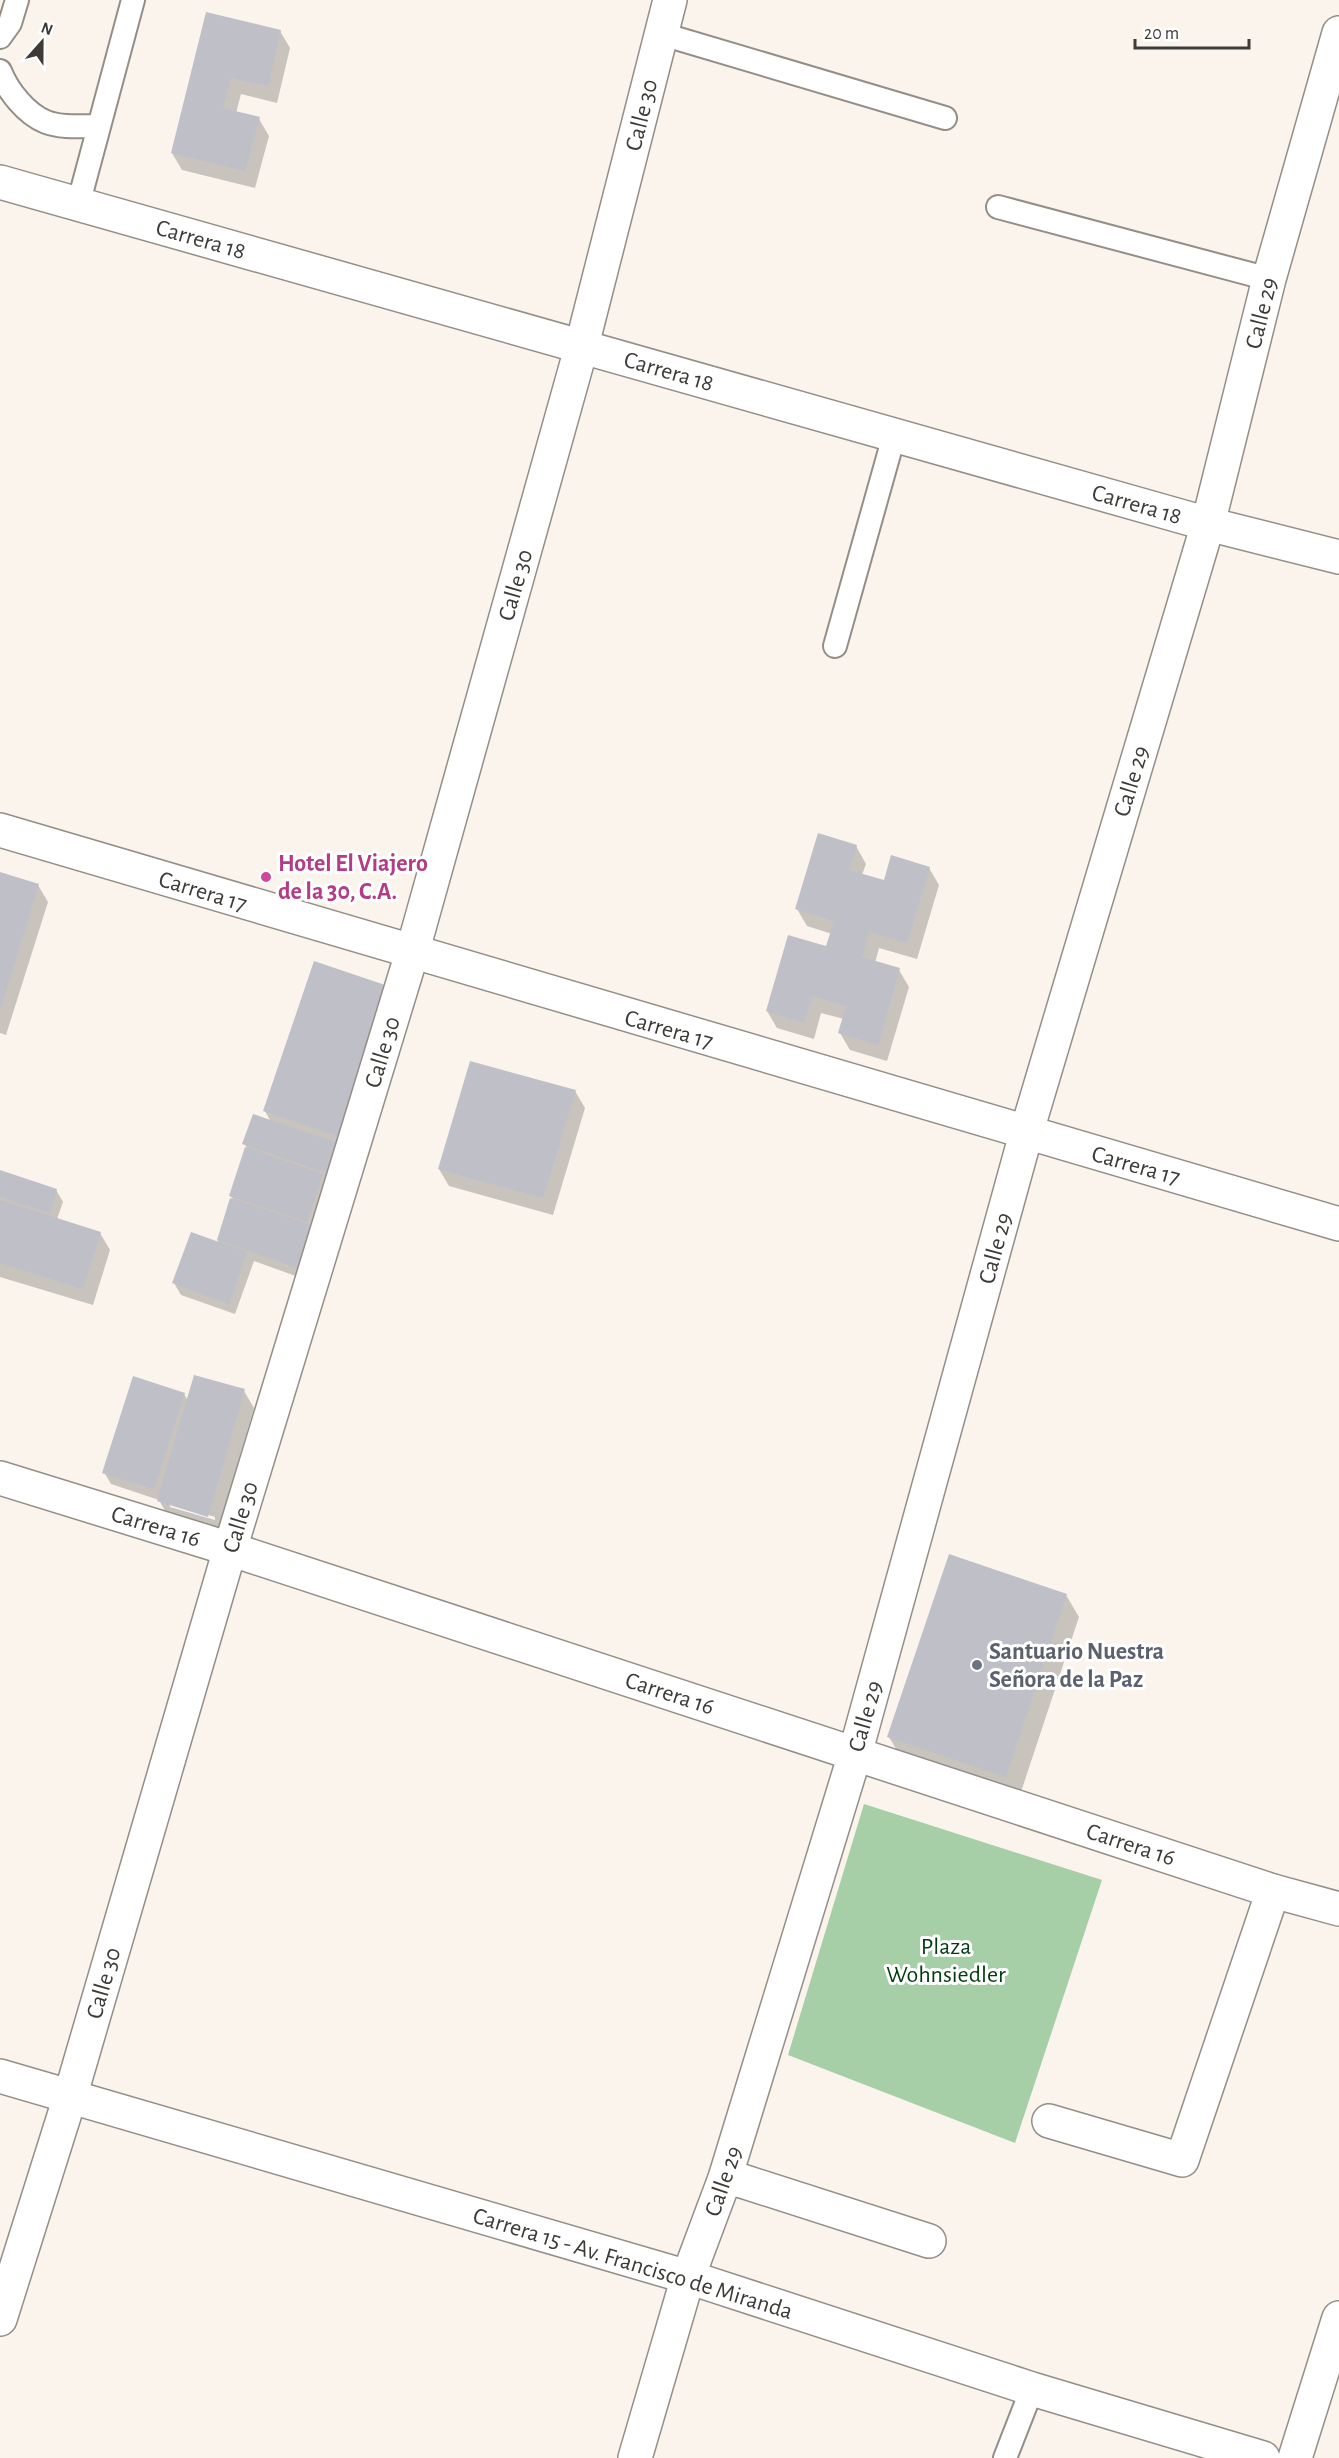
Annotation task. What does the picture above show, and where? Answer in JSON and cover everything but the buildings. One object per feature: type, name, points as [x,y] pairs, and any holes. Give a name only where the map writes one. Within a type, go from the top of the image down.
[{"type":"street","name":"Calle 30","points":[[0,2319],[70,2097],[230,1550],[412,953],[582,345],[670,0]]},
{"type":"street","name":"Calle 29","points":[[635,2458],[688,2277],[725,2178],[855,1754],[1026,1134],[1208,524],[1269,279],[1339,33]]},
{"type":"street","name":"Carrera 18","points":[[0,182],[1208,524],[1339,557]]},
{"type":"street","name":"Carrera 17","points":[[0,830],[1026,1134],[1339,1224]]},
{"type":"street","name":"Carrera 16","points":[[0,1478],[230,1550],[1273,1891],[1339,1909]]},
{"type":"street","points":[[1049,2121],[1182,2160],[1273,1891]]},
{"type":"street","name":"Carrera 15 - Av. Francisco de Miranda","points":[[0,2076],[688,2277],[1032,2389],[1263,2458]]},
{"type":"street","points":[[725,2178],[742,2181],[929,2241]]},
{"type":"street","points":[[1295,2458],[1339,2318]]},
{"type":"lane","points":[[0,38],[10,23],[17,0]]},
{"type":"lane","points":[[78,205],[133,0]]},
{"type":"lane","points":[[662,34],[945,118]]},
{"type":"lane","points":[[0,71],[10,90],[21,103],[46,122],[98,126]]},
{"type":"lane","points":[[998,207],[1269,279]]},
{"type":"lane","points":[[835,646],[894,436]]},
{"type":"lane","points":[[1005,2458],[1032,2389]]},
{"type":"green space","name":"Plaza Wohnsiedler","points":[[864,1804],[1102,1880],[1015,2143],[788,2055]]},
{"type":"place","name":"Hotel El Viajero de la 30, C.A.","points":[[266,877]]},
{"type":"place","name":"Santuario Nuestra Señora de la Paz","points":[[977,1665]]}]
